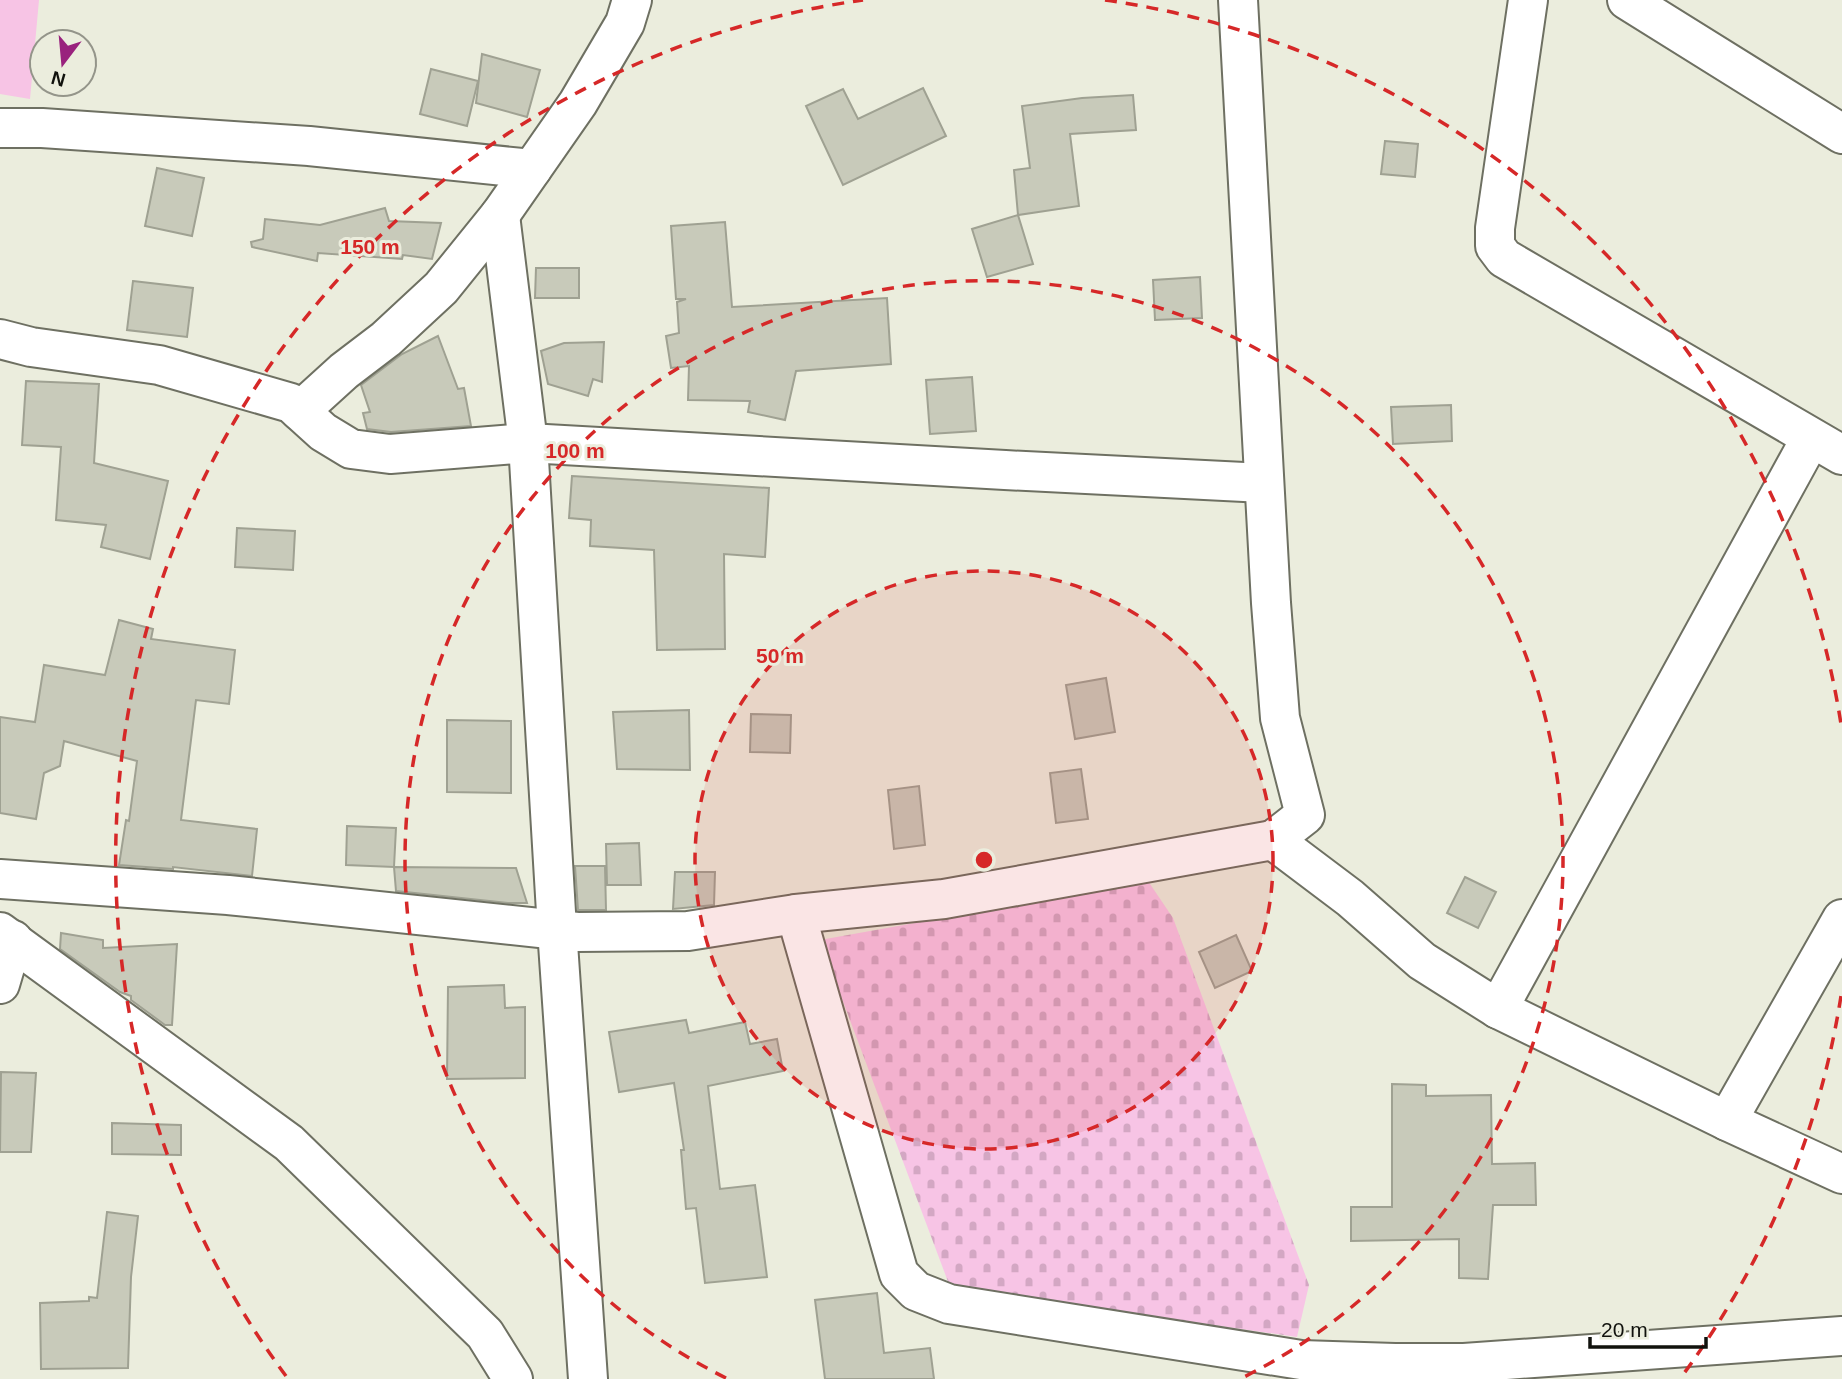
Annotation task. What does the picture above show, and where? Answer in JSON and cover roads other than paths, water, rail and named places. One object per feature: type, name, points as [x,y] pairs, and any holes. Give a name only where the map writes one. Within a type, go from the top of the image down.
[{"type":"street","points":[[300,411],[344,371],[386,339],[441,288],[500,215],[585,91],[625,23],[632,0]]},
{"type":"street","points":[[0,879],[228,895],[576,932],[688,931],[796,915],[944,899],[1273,840],[1305,815],[1280,718],[1264,482],[1238,0]]},
{"type":"street","points":[[1498,1009],[1826,447],[1504,258],[1495,246],[1495,228],[1528,0]]},
{"type":"street","points":[[1636,2],[1842,134]]},
{"type":"street","points":[[0,128],[42,128],[309,146],[532,169]]},
{"type":"street","points":[[500,215],[528,443],[557,929],[588,1379]]},
{"type":"street","points":[[0,339],[31,347],[159,365],[291,403],[323,432],[351,449],[390,454],[528,443],[992,470],[1264,482]]},
{"type":"street","points":[[1273,840],[1350,898],[1422,961],[1498,1009],[1842,1174]]},
{"type":"street","points":[[796,915],[899,1274],[916,1291],[949,1304],[1301,1360],[1457,1371],[1842,1336]]},
{"type":"street","points":[[1727,1121],[1842,919]]},
{"type":"street","points":[[0,984],[6,936],[289,1143],[485,1334],[513,1379]]}]
